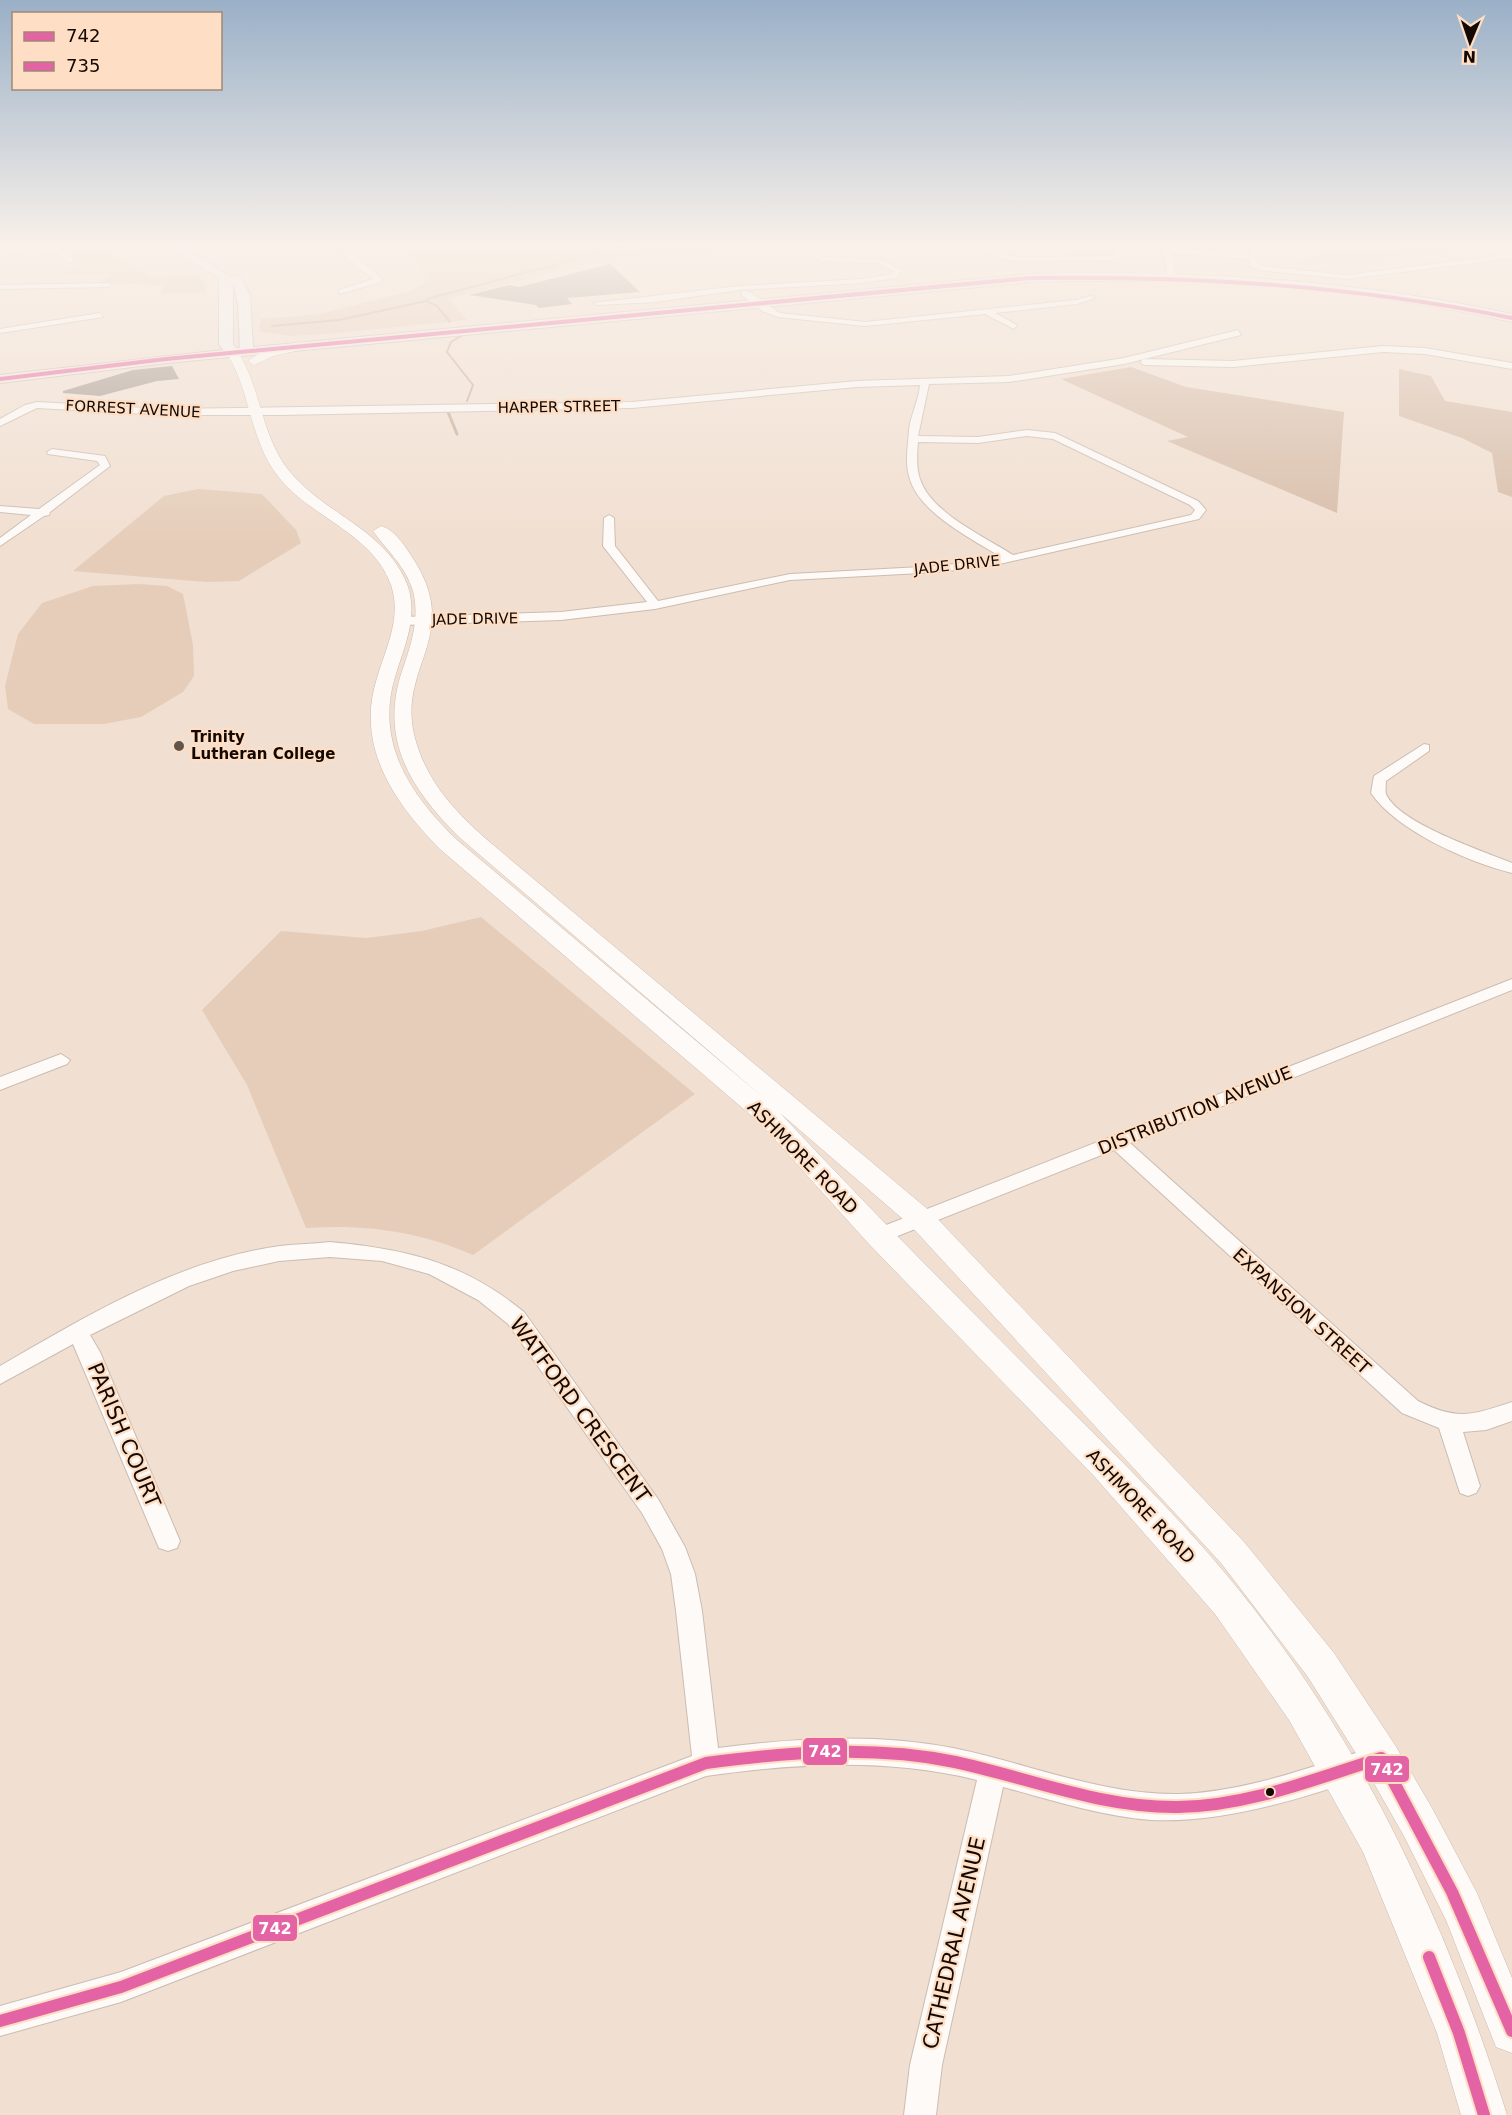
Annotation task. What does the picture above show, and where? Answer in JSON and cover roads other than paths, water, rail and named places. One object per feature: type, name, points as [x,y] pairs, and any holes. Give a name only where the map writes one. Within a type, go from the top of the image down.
[{"type":"main road","points":[[0,373],[130,357],[197,346]]},
{"type":"main road","points":[[0,379],[197,346]]},
{"type":"main road","points":[[213,346],[241,353]]},
{"type":"main road","name":"ASHMORE ROAD","points":[[237,346],[263,377]]},
{"type":"main road","name":"ASHMORE ROAD","points":[[242,346],[241,353],[245,372],[280,432]]},
{"type":"main road","points":[[130,357],[241,353],[286,346]]},
{"type":"main road","name":"ASHMORE ROAD","points":[[264,406],[261,432],[285,476],[306,496],[347,522],[381,552],[399,586],[422,639],[406,684],[403,726],[416,768],[442,809],[477,843],[522,878],[921,1219],[1233,1553],[1321,1665],[1381,1758],[1418,1822],[1462,1908],[1512,2031]]},
{"type":"main road","name":"ASHMORE ROAD","points":[[298,468],[314,485],[382,531],[405,555],[422,591],[414,621],[399,643],[385,680],[379,724],[385,756],[408,801],[426,824],[448,845],[769,1117],[878,1236],[1106,1467],[1194,1562],[1263,1650],[1340,1770],[1377,1838],[1434,1968],[1459,2033],[1484,2115]]},
{"type":"street","name":"HARPER STREET","points":[[264,406],[615,406],[826,386],[1009,379],[1124,361],[1186,346]]},
{"type":"street","points":[[1124,361],[1258,363],[1383,349],[1425,351],[1512,366]]},
{"type":"street","points":[[925,382],[925,391],[916,410],[914,479],[925,498],[948,518],[1012,559]]},
{"type":"street","name":"FORREST AVENUE","points":[[0,423],[28,407],[37,405],[165,412],[264,406]]},
{"type":"street","name":"JADE DRIVE","points":[[414,621],[561,616],[655,605],[790,577],[940,568],[1012,559],[1195,517],[1201,510],[1194,503],[1055,436],[1027,434],[978,440],[914,439]]},
{"type":"street","points":[[0,543],[45,513],[105,466],[101,458],[52,452]]},
{"type":"street","points":[[0,509],[45,513]]},
{"type":"street","points":[[609,518],[609,546],[655,605]]},
{"type":"street","points":[[1424,748],[1379,779],[1377,791],[1383,803],[1397,816],[1417,827],[1512,868]]},
{"type":"street","name":"DISTRIBUTION AVENUE","points":[[878,1236],[1512,984]]},
{"type":"street","points":[[0,1084],[61,1060]]},
{"type":"street","name":"EXPANSION STREET","points":[[1116,1141],[1398,1398],[1420,1413],[1449,1423],[1483,1423],[1512,1411]]},
{"type":"street","name":"WATFORD CRESCENT","points":[[0,1376],[124,1306],[214,1267],[267,1255],[314,1249],[404,1258],[443,1270],[496,1300],[516,1318],[572,1393],[650,1506],[673,1547],[683,1574],[688,1602],[706,1763]]},
{"type":"street","name":"PARISH COURT","points":[[77,1332],[89,1352],[143,1476],[168,1541]]},
{"type":"street","points":[[1449,1423],[1468,1486]]},
{"type":"street","points":[[0,2021],[121,1987],[706,1763],[776,1752],[867,1749],[919,1755],[993,1771],[1095,1800],[1179,1807],[1252,1797],[1381,1758]]},
{"type":"street","name":"CATHEDRAL AVENUE","points":[[920,2115],[926,2065],[993,1771]]},
{"type":"waterway","points":[[450,346],[447,352],[473,385],[467,401]]},
{"type":"waterway","points":[[448,412],[457,434]]},
{"type":"place","name":"Trinity Lutheran College","points":[[179,746]]}]
